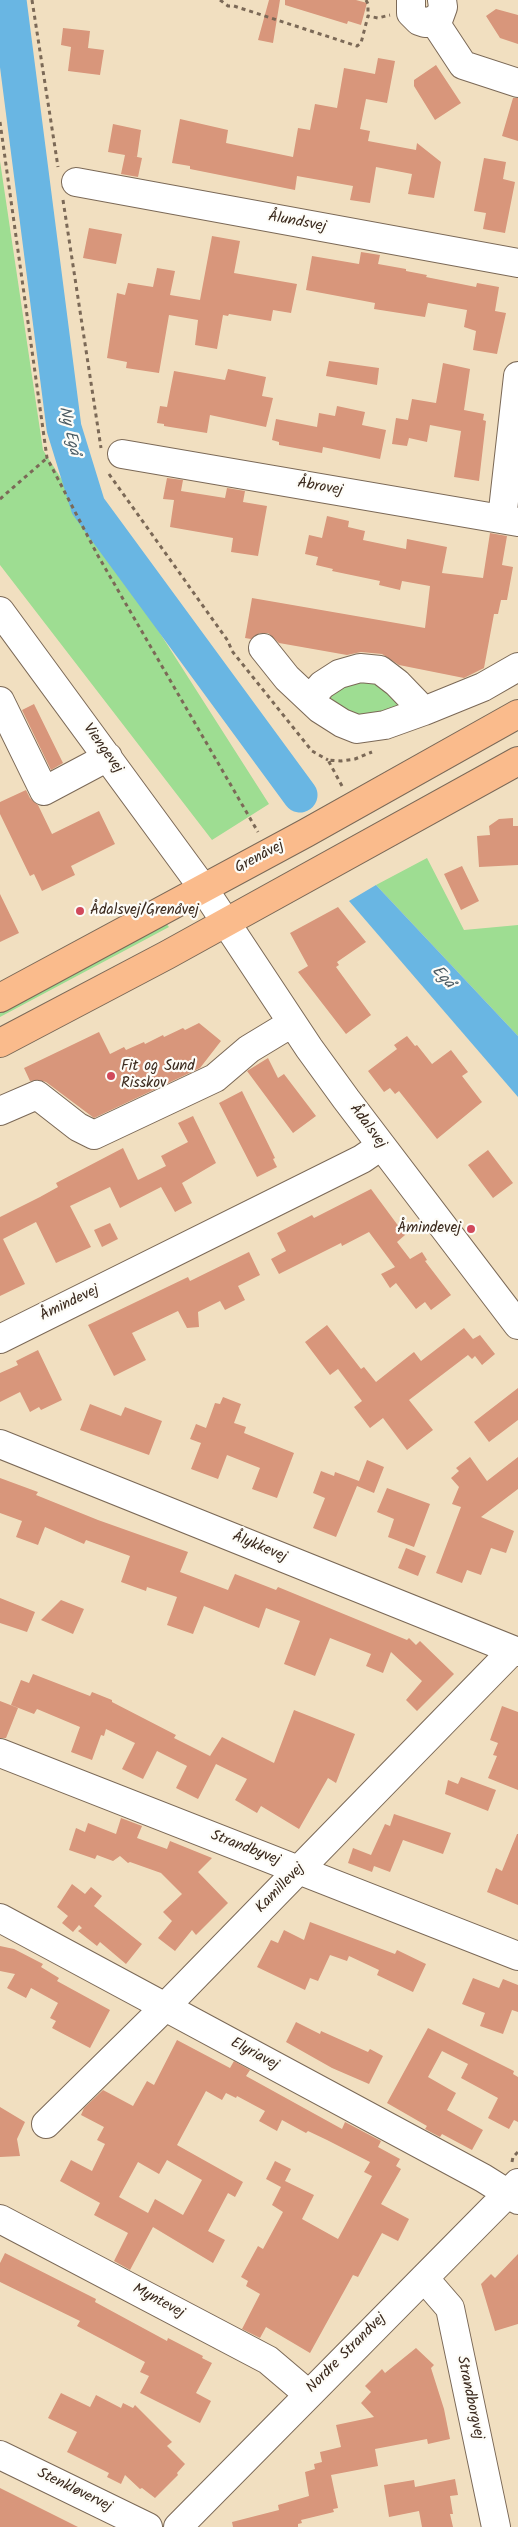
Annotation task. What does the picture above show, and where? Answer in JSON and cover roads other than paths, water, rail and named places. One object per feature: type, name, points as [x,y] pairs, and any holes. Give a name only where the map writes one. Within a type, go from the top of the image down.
[{"type":"main road","name":"Grenåvej","points":[[0,998],[306,834],[518,714]]},
{"type":"main road","points":[[0,1043],[328,868],[518,761]]},
{"type":"street","points":[[424,8],[464,65],[518,83]]},
{"type":"street","name":"Ålundsvej","points":[[68,182],[518,263]]},
{"type":"street","points":[[510,520],[518,376]]},
{"type":"street","name":"Åbrovej","points":[[109,457],[510,520]]},
{"type":"street","name":"Viengevej","points":[[0,611],[203,888],[225,923]]},
{"type":"street","points":[[263,648],[288,678],[320,709],[342,723],[357,729],[385,725],[424,711],[484,687],[518,667]]},
{"type":"street","points":[[310,699],[322,685],[338,674],[360,668],[380,670],[398,682],[424,711]]},
{"type":"street","points":[[0,702],[44,791],[108,757]]},
{"type":"street","name":"Ådalsvej","points":[[225,923],[292,1023],[381,1146],[518,1325]]},
{"type":"street","points":[[0,1111],[37,1095],[78,1127],[94,1135],[215,1078],[249,1049],[292,1023]]},
{"type":"street","name":"Åmindevej","points":[[0,1339],[354,1163],[381,1146]]},
{"type":"street","name":"Ålykkevej","points":[[0,1444],[516,1651]]},
{"type":"street","name":"Kamillevej","points":[[46,2124],[166,2007],[516,1651]]},
{"type":"street","name":"Strandbyvej","points":[[0,1753],[518,1956]]},
{"type":"street","name":"Elyriavej","points":[[0,1918],[483,2178],[514,2192]]},
{"type":"street","name":"Nordre Strandvej","points":[[178,2527],[424,2278],[514,2192]]},
{"type":"street","name":"Myntevej","points":[[0,2219],[268,2360],[308,2394]]},
{"type":"street","name":"Strandborgvej","points":[[424,2278],[450,2308],[496,2527]]},
{"type":"street","name":"Stenkløvervej","points":[[0,2455],[148,2527]]},
{"type":"water","name":"Egå","points":[[376,885],[518,1036],[518,1097],[349,901]]},
{"type":"waterway","name":"Ny Egå","points":[[9,0],[64,428],[88,506],[300,795]]},
{"type":"place","name":"Ådalsvej/Grenåvej","points":[[80,911]]},
{"type":"place","name":"Fit og Sund Risskov","points":[[111,1076]]},
{"type":"place","name":"Åmindevej","points":[[471,1229]]}]
